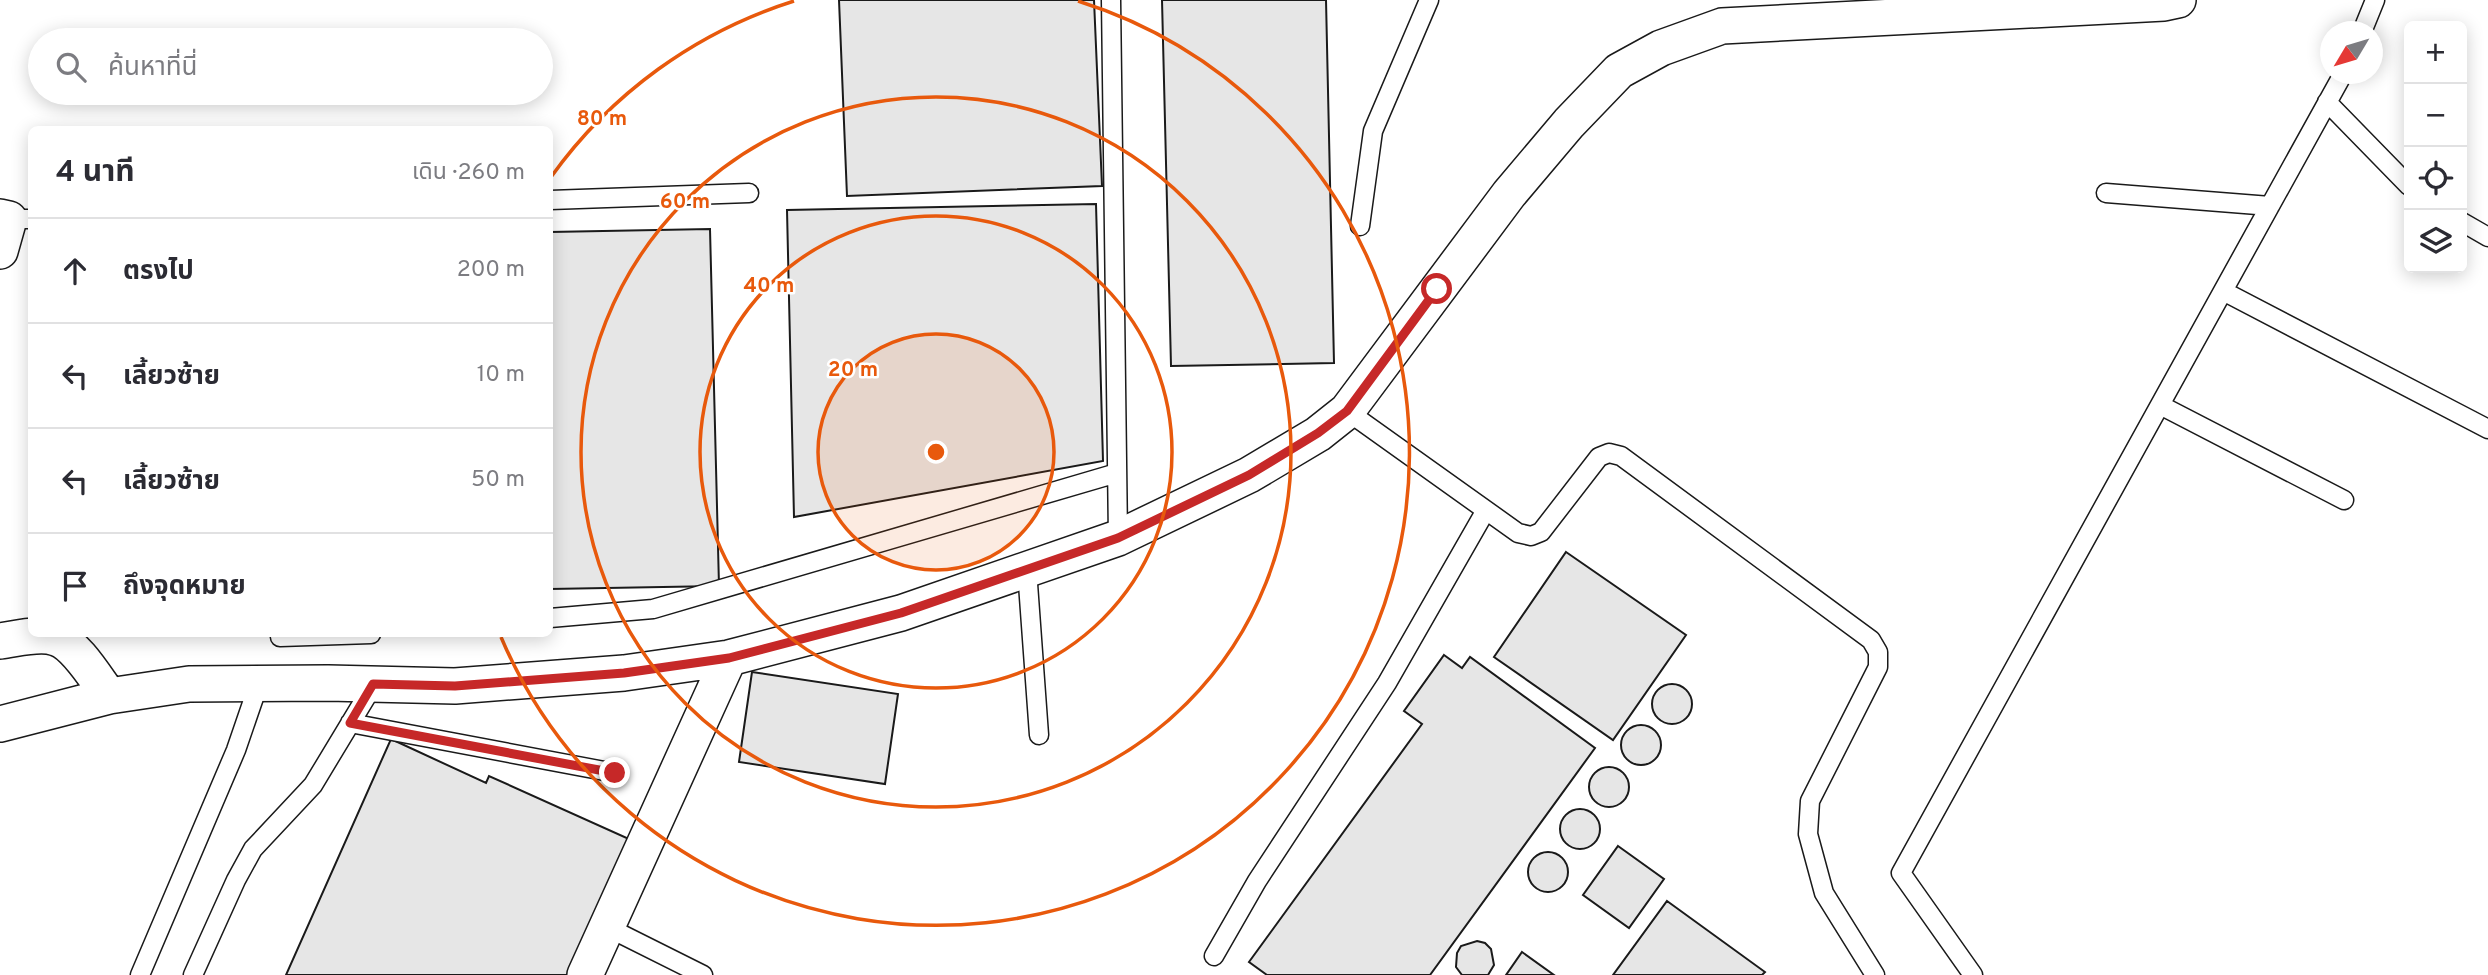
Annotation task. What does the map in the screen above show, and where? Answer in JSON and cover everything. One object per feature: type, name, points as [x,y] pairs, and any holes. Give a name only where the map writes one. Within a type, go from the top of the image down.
[{"type":"street","points":[[0,724],[109,696],[190,684],[455,686],[624,673],[729,658],[901,613],[1118,538],[1249,475],[1318,433],[1347,411],[1509,194],[1569,122],[1619,71],[1661,48],[1722,26],[2074,9],[2178,0]]},
{"type":"street","points":[[0,642],[34,637],[57,638],[75,651],[109,696]]},
{"type":"street","points":[[585,975],[729,658]]},
{"type":"lane","points":[[1111,0],[1118,538]]},
{"type":"lane","points":[[1360,226],[1373,131],[1429,0]]},
{"type":"lane","points":[[2366,21],[2375,0]]},
{"type":"lane","points":[[1973,975],[1900,873],[2337,84]]},
{"type":"lane","points":[[2327,102],[2404,181]]},
{"type":"lane","points":[[553,200],[749,193]]},
{"type":"lane","points":[[2106,193],[2270,206]]},
{"type":"lane","points":[[2467,225],[2488,237]]},
{"type":"lane","points":[[2223,291],[2488,429]]},
{"type":"lane","points":[[2160,405],[2344,500]]},
{"type":"lane","points":[[1347,411],[1518,533],[1531,536],[1541,532],[1599,457],[1609,453],[1621,456],[1871,640],[1878,652],[1878,667],[1810,801],[1808,834],[1825,893],[1875,975]]},
{"type":"lane","points":[[553,618],[653,609],[1117,473]]},
{"type":"lane","points":[[1214,956],[1256,881],[1387,683],[1486,510]]},
{"type":"lane","points":[[1027,570],[1039,735]]},
{"type":"lane","points":[[140,975],[236,750],[259,683]]},
{"type":"lane","points":[[193,975],[253,849],[313,785],[373,684]]},
{"type":"lane","points":[[350,723],[615,773]]},
{"type":"lane","points":[[607,927],[703,975]]},
{"type":"building","points":[[839,0],[1094,0],[1102,186],[847,196]]},
{"type":"building","points":[[1162,0],[1326,0],[1334,363],[1171,366]]},
{"type":"building","points":[[1096,204],[1103,461],[794,517],[787,210]]},
{"type":"building","points":[[710,229],[719,586],[553,589],[553,232]]},
{"type":"building","points":[[1566,552],[1686,635],[1613,740],[1494,657]]},
{"type":"building","points":[[1444,655],[1462,668],[1470,657],[1595,748],[1430,975],[1267,975],[1249,962],[1422,724],[1404,711]]},
{"type":"building","points":[[752,672],[898,694],[885,784],[739,762]]},
{"type":"building","points":[[1672,684],[1686,690],[1692,704],[1686,718],[1672,724],[1658,718],[1652,704],[1658,690]]},
{"type":"building","points":[[1641,725],[1655,731],[1661,745],[1655,759],[1641,765],[1627,759],[1621,745],[1627,731]]},
{"type":"building","points":[[391,739],[486,783],[489,776],[629,839],[569,975],[286,975]]},
{"type":"building","points":[[1609,767],[1623,773],[1629,787],[1623,801],[1609,807],[1595,801],[1589,787],[1595,773]]},
{"type":"building","points":[[1580,809],[1594,815],[1600,829],[1594,843],[1580,849],[1566,843],[1560,829],[1566,815]]},
{"type":"building","points":[[1618,846],[1664,879],[1629,928],[1583,895]]},
{"type":"building","points":[[1548,852],[1562,858],[1568,872],[1562,886],[1548,892],[1534,886],[1528,872],[1534,858]]},
{"type":"building","points":[[1667,901],[1765,972],[1762,975],[1613,975]]},
{"type":"building","points":[[1477,941],[1485,943],[1491,949],[1494,965],[1488,975],[1462,975],[1456,967],[1457,953],[1461,946]]},
{"type":"building","points":[[1522,952],[1554,975],[1506,975]]},
{"type":"route","points":[[615,773],[350,723],[373,684],[455,686],[624,673],[729,658],[901,613],[1118,538],[1249,475],[1318,433],[1347,411],[1437,289]]}]
